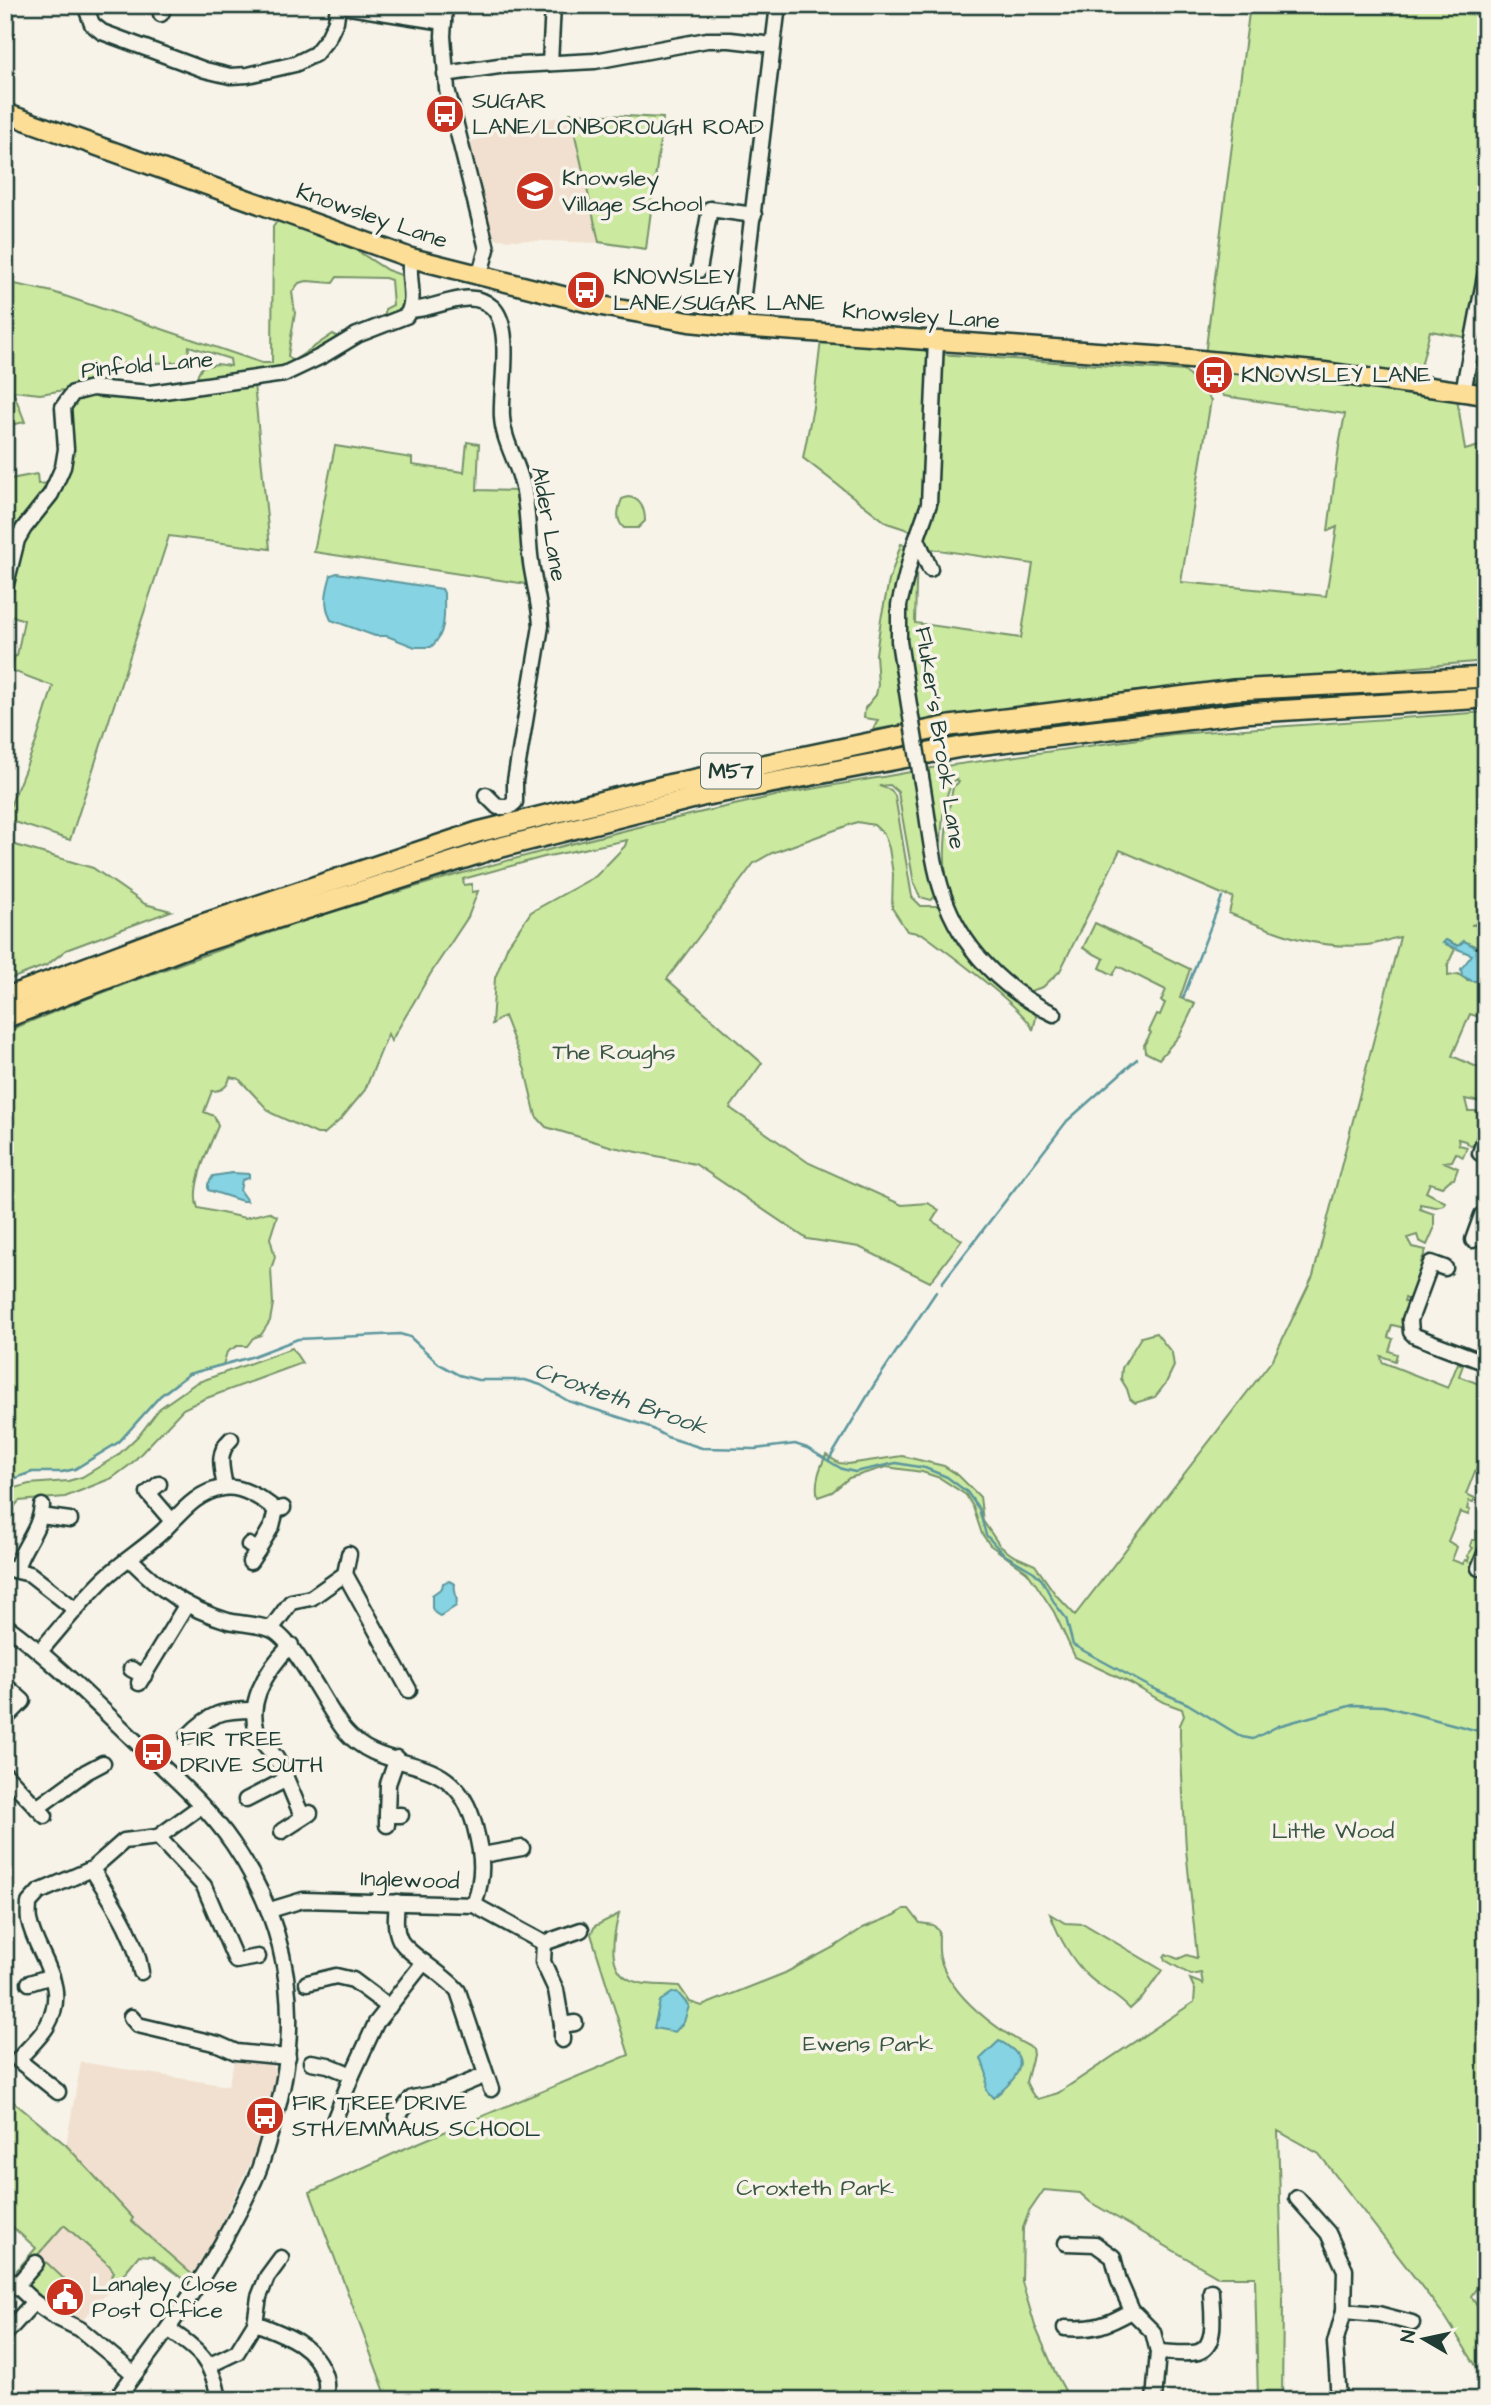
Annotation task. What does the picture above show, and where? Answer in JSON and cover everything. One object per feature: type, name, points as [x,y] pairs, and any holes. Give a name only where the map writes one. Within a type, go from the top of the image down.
[{"type":"highway","name":"M57","points":[[5,998],[191,928],[465,837],[672,784],[950,726],[1234,691],[1486,677]]},
{"type":"highway","name":"M57","points":[[5,1018],[196,944],[477,854],[702,796],[961,747],[1242,713],[1486,698]]},
{"type":"main road","name":"Knowsley Lane","points":[[5,113],[411,258],[602,306],[689,322],[1169,357],[1324,372],[1486,395]]},
{"type":"street","points":[[85,5],[92,24],[102,32],[205,70],[230,76],[295,64],[315,54],[328,38],[336,21],[338,5],[444,22]]},
{"type":"street","points":[[445,5],[445,74],[487,249],[480,277]]},
{"type":"street","points":[[550,64],[553,5]]},
{"type":"street","points":[[739,327],[778,5]]},
{"type":"street","points":[[445,74],[499,66],[595,61],[707,40],[773,45]]},
{"type":"street","points":[[700,269],[711,202],[754,215]]},
{"type":"street","points":[[411,258],[411,310]]},
{"type":"street","points":[[1463,392],[1486,271]]},
{"type":"street","name":"Alder Lane","points":[[411,310],[467,298],[477,299],[494,308],[500,320],[504,349],[503,429],[522,482],[541,626],[515,781],[515,802],[502,808],[486,795]]},
{"type":"street","name":"Pinfold Lane","points":[[5,588],[17,540],[51,494],[63,467],[66,449],[63,407],[73,393],[92,388],[150,393],[284,374],[357,335],[406,316],[411,310]]},
{"type":"street","name":"Fluker's Brook Lane","points":[[936,340],[929,504],[899,605],[899,641],[921,777],[939,876],[951,913],[972,948],[1002,982],[1025,999],[1054,1014]]},
{"type":"street","points":[[917,539],[930,569]]},
{"type":"street","points":[[1478,1152],[1486,1135]]},
{"type":"street","points":[[1479,1234],[1482,1215]]},
{"type":"street","points":[[1434,1264],[1410,1320],[1412,1332],[1415,1336],[1484,1357]]},
{"type":"street","points":[[224,1442],[220,1460],[225,1488]]},
{"type":"street","points":[[150,1488],[172,1521]]},
{"type":"street","points":[[41,1650],[105,1578],[204,1493],[225,1488],[244,1491],[281,1509],[252,1552]]},
{"type":"street","points":[[70,1520],[41,1511],[29,1543],[11,1568],[42,1581],[76,1609]]},
{"type":"street","points":[[1479,1568],[1486,1551]]},
{"type":"street","points":[[349,1554],[345,1574],[410,1690]]},
{"type":"street","points":[[130,1559],[165,1592],[187,1604],[220,1618],[271,1629],[290,1645],[346,1732],[365,1748],[438,1774],[462,1794],[473,1819],[482,1855],[480,1888],[474,1905]]},
{"type":"street","points":[[271,1629],[291,1602],[311,1598],[345,1574]]},
{"type":"street","points":[[138,1676],[187,1604]]},
{"type":"street","points":[[5,1625],[41,1650],[201,1806],[232,1842],[270,1910],[280,1940],[289,1985],[288,2057],[278,2110],[255,2179],[216,2255],[168,2329],[116,2400]]},
{"type":"street","points":[[282,1831],[307,1815],[285,1780],[277,1759],[261,1741],[254,1710],[259,1689],[270,1668],[290,1645]]},
{"type":"street","points":[[5,1685],[35,1710]]},
{"type":"street","points":[[5,1719],[23,1701]]},
{"type":"street","points":[[188,1736],[209,1716],[219,1712],[254,1710]]},
{"type":"street","points":[[392,1819],[388,1784],[397,1758]]},
{"type":"street","points":[[5,1775],[41,1812],[82,1767],[103,1763]]},
{"type":"street","points":[[255,1800],[285,1780]]},
{"type":"street","points":[[58,2092],[18,2060],[47,2026],[54,2002],[52,1976],[29,1920],[29,1903],[39,1892],[92,1869],[124,1841],[158,1837],[201,1806]]},
{"type":"street","points":[[158,1837],[204,1886],[236,1961],[258,1957]]},
{"type":"street","points":[[482,1855],[518,1854]]},
{"type":"street","points":[[92,1869],[122,1918],[138,1951],[141,1972]]},
{"type":"street","name":"Inglewood","points":[[270,1910],[303,1900],[474,1905],[544,1943]]},
{"type":"street","points":[[396,2118],[412,2098],[488,2082],[458,1991],[450,1980],[401,1942],[395,1922],[397,1902]]},
{"type":"street","points":[[566,2029],[556,1990],[543,1962],[544,1943],[581,1930]]},
{"type":"street","points":[[329,2120],[376,2023],[424,1962]]},
{"type":"street","points":[[29,1983],[52,1976]]},
{"type":"street","points":[[315,1986],[336,1976],[353,1980],[389,2007]]},
{"type":"street","points":[[132,2025],[218,2044],[236,2052],[288,2057]]},
{"type":"street","points":[[311,2062],[328,2065],[352,2075]]},
{"type":"street","points":[[1297,2198],[1328,2233],[1345,2270],[1344,2311],[1335,2343],[1339,2400]]},
{"type":"street","points":[[1066,2243],[1096,2244],[1113,2256],[1119,2281],[1132,2311],[1153,2332],[1158,2352],[1154,2400]]},
{"type":"street","points":[[210,2365],[237,2352],[255,2323],[259,2297],[267,2277],[281,2257]]},
{"type":"street","points":[[17,2285],[36,2263]]},
{"type":"street","points":[[5,2275],[34,2302],[57,2318],[80,2329],[134,2374]]},
{"type":"street","points":[[1158,2352],[1198,2352],[1207,2347],[1212,2334],[1211,2291]]},
{"type":"street","points":[[5,2334],[34,2302]]},
{"type":"street","points":[[1065,2328],[1106,2326],[1132,2311]]},
{"type":"street","points":[[1344,2311],[1378,2314],[1412,2323]]},
{"type":"street","points":[[255,2323],[284,2334],[310,2349],[325,2377],[326,2400]]},
{"type":"street","points":[[168,2329],[196,2348],[210,2365],[219,2400]]},
{"type":"shaded area","name":"Knowsley Village School","points":[[572,115],[600,243],[493,239],[467,142],[484,138],[482,130]]},
{"type":"shaded area","points":[[81,2062],[228,2086],[234,2062],[270,2062],[276,2072],[254,2155],[214,2245],[195,2277],[130,2221],[132,2218],[66,2145]]},
{"type":"shaded area","points":[[64,2225],[109,2265],[115,2272],[111,2277],[117,2282],[82,2321],[77,2322],[52,2310],[19,2275]]},
{"type":"green space","points":[[1250,5],[1486,5],[1486,261],[1470,338],[1430,331],[1419,374],[1205,355]]},
{"type":"green space","points":[[570,113],[663,118],[646,249],[599,242]]},
{"type":"green space","points":[[278,220],[356,250],[387,270],[404,276],[409,298],[401,314],[385,314],[385,309],[393,305],[391,280],[385,278],[337,277],[333,283],[299,283],[292,292],[295,313],[288,356],[293,361],[333,334],[339,337],[338,342],[283,372],[193,384],[202,367],[217,364],[231,366],[230,359],[189,346],[188,362],[108,364],[112,385],[40,394],[13,391],[25,422],[5,426],[5,282],[53,292],[262,363],[272,363],[273,227]]},
{"type":"green space","points":[[1486,284],[1486,386],[1476,385],[1476,380],[1471,375]]},
{"type":"green space","points":[[821,340],[921,344],[930,358],[925,498],[914,532],[887,523],[803,458],[813,407]]},
{"type":"green space","points":[[939,354],[1185,371],[1211,400],[1181,582],[1326,596],[1337,527],[1328,531],[1345,414],[1224,396],[1212,383],[1220,372],[1352,383],[1457,398],[1465,450],[1486,444],[1486,661],[1136,691],[917,723],[902,639],[903,599],[917,549],[915,623],[1021,638],[1033,564],[925,548]]},
{"type":"green space","points":[[254,384],[270,549],[169,536],[70,840],[5,819],[36,742],[53,686],[10,670],[17,656],[24,620],[5,613],[5,609],[17,548],[68,476],[71,458],[68,405],[80,395],[91,391],[105,396],[149,398]]},
{"type":"green space","points":[[467,442],[479,444],[477,490],[516,491],[527,584],[314,552],[335,446],[412,458],[412,465],[464,472]]},
{"type":"green space","points":[[5,457],[10,479],[37,474],[38,484],[52,483],[5,566]]},
{"type":"green space","points":[[628,497],[639,502],[643,509],[645,521],[638,528],[624,528],[619,522],[622,499]]},
{"type":"green space","points":[[901,544],[909,546],[900,583],[908,724],[873,730],[878,720],[864,718],[865,708],[876,695],[876,654],[881,619]]},
{"type":"green space","points":[[1486,712],[1486,922],[1471,925],[1486,925],[1486,960],[1477,947],[1464,941],[1458,946],[1446,940],[1444,943],[1455,949],[1448,964],[1448,976],[1458,974],[1467,980],[1486,981],[1486,1008],[1482,1018],[1470,1014],[1452,1056],[1486,1071],[1486,1103],[1465,1099],[1468,1111],[1486,1111],[1486,1123],[1476,1144],[1471,1146],[1458,1139],[1459,1145],[1467,1147],[1463,1157],[1456,1153],[1452,1161],[1444,1162],[1458,1168],[1454,1179],[1442,1187],[1430,1183],[1426,1192],[1445,1202],[1444,1205],[1436,1207],[1420,1204],[1420,1209],[1434,1214],[1434,1229],[1427,1245],[1419,1241],[1417,1235],[1407,1238],[1412,1247],[1426,1250],[1421,1262],[1423,1267],[1413,1302],[1405,1298],[1404,1301],[1412,1305],[1405,1328],[1392,1325],[1388,1337],[1393,1339],[1389,1351],[1397,1354],[1395,1361],[1381,1356],[1382,1362],[1448,1388],[1458,1363],[1463,1365],[1459,1376],[1486,1387],[1486,1461],[1480,1459],[1466,1494],[1475,1498],[1473,1502],[1469,1501],[1468,1515],[1460,1512],[1448,1541],[1457,1547],[1452,1560],[1463,1564],[1465,1560],[1468,1561],[1467,1556],[1473,1548],[1470,1546],[1472,1540],[1476,1540],[1476,1531],[1486,1535],[1486,1546],[1477,1569],[1486,1572],[1486,1902],[1478,1909],[1486,1919],[1486,2279],[1483,2279],[1471,2296],[1486,2321],[1486,2382],[1446,2318],[1319,2154],[1278,2131],[1283,2299],[1282,2400],[1258,2400],[1255,2277],[1219,2277],[1090,2202],[1080,2193],[1044,2190],[1029,2212],[1023,2228],[1022,2282],[1035,2326],[1070,2400],[388,2400],[310,2192],[406,2148],[629,2055],[591,1934],[595,1926],[619,1914],[613,1945],[616,1965],[621,1973],[640,1983],[679,1986],[690,2002],[702,2006],[785,1973],[863,1928],[909,1909],[920,1923],[933,1925],[939,1931],[940,1958],[954,1986],[965,1999],[991,2022],[1032,2048],[1033,2055],[1026,2082],[1033,2096],[1038,2099],[1058,2093],[1194,2002],[1195,1990],[1190,1979],[1203,1984],[1201,1973],[1191,1975],[1164,1957],[1166,1954],[1178,1959],[1187,1955],[1197,1956],[1186,1849],[1180,1738],[1180,1725],[1184,1716],[1182,1709],[1075,1657],[1054,1612],[1027,1572],[990,1545],[982,1534],[966,1495],[940,1478],[922,1472],[886,1467],[849,1478],[832,1492],[818,1497],[817,1481],[826,1455],[839,1463],[848,1464],[902,1456],[944,1466],[958,1475],[980,1497],[983,1521],[1000,1546],[1012,1555],[1035,1565],[1056,1595],[1075,1615],[1273,1359],[1313,1276],[1400,937],[1348,946],[1296,938],[1229,913],[1233,897],[1120,850],[1060,971],[1043,987],[1024,993],[990,965],[960,923],[947,881],[945,860],[948,813],[953,787],[959,782],[956,779],[951,785],[944,806],[942,865],[924,769],[1174,734]]},
{"type":"green space","name":"The Roughs","points":[[916,771],[937,895],[931,900],[920,897],[914,884],[898,792],[890,785],[879,786],[891,790],[895,796],[912,897],[921,906],[944,906],[1035,1011],[1033,1030],[1017,1009],[965,966],[923,934],[907,931],[892,908],[893,874],[884,834],[874,825],[857,822],[772,853],[754,863],[667,979],[762,1063],[730,1108],[809,1163],[902,1205],[928,1203],[939,1210],[932,1221],[962,1240],[930,1282],[859,1247],[807,1239],[695,1164],[613,1147],[546,1127],[536,1116],[525,1070],[504,1016],[492,1024],[495,978],[508,945],[531,912],[596,876],[625,846],[627,840],[544,857],[463,879],[464,885],[472,884],[472,892],[478,891],[468,917],[391,1041],[388,1034],[365,1090],[341,1119],[324,1134],[317,1134],[271,1113],[239,1079],[230,1077],[224,1088],[212,1091],[204,1112],[214,1116],[218,1126],[198,1178],[198,1208],[245,1218],[268,1212],[277,1216],[270,1238],[275,1257],[271,1269],[273,1304],[270,1321],[261,1335],[253,1338],[247,1346],[237,1346],[227,1352],[223,1365],[188,1374],[160,1396],[119,1442],[75,1469],[33,1472],[9,1480],[5,1476],[5,1032],[99,994],[288,926],[481,868],[775,796]]},
{"type":"green space","points":[[5,842],[93,868],[145,904],[171,911],[66,950],[47,965],[5,981]]},
{"type":"green space","points":[[1095,923],[1190,969],[1180,998],[1195,1004],[1180,1035],[1159,1059],[1145,1052],[1144,1045],[1157,1014],[1160,1015],[1165,1003],[1161,1001],[1166,990],[1118,966],[1113,975],[1100,968],[1104,959],[1083,948]]},
{"type":"green space","points":[[1156,1333],[1172,1353],[1174,1366],[1155,1397],[1135,1403],[1130,1399],[1121,1379],[1122,1368],[1141,1337]]},
{"type":"green space","points":[[292,1348],[302,1363],[183,1409],[131,1464],[112,1478],[65,1497],[19,1501],[14,1507],[5,1509],[5,1491],[29,1484],[68,1481],[82,1477],[117,1456],[140,1434],[160,1408],[196,1383]]},
{"type":"green space","points":[[1050,1914],[1065,1923],[1084,1924],[1162,1970],[1143,1997],[1130,2009],[1081,1969]]},
{"type":"green space","points":[[5,2095],[66,2145],[133,2218],[131,2221],[195,2277],[187,2282],[152,2256],[139,2255],[117,2282],[111,2277],[114,2272],[109,2265],[64,2225],[21,2274],[17,2270],[36,2248],[5,2220]]},
{"type":"green space","points":[[46,2262],[64,2279],[44,2304],[26,2288],[25,2280]]},
{"type":"water","points":[[337,573],[442,589],[444,622],[440,635],[431,647],[415,647],[331,620],[326,603],[327,592],[331,575]]},
{"type":"water","points":[[1446,940],[1458,946],[1464,941],[1481,952],[1485,961],[1486,981],[1472,981],[1462,976],[1461,969],[1472,955],[1443,943]]},
{"type":"water","points":[[249,1174],[249,1178],[242,1180],[240,1191],[247,1201],[208,1190],[213,1176]]},
{"type":"water","points":[[449,1581],[455,1584],[456,1606],[440,1616],[432,1608],[432,1595],[442,1588],[443,1583]]},
{"type":"water","points":[[677,1992],[689,2006],[684,2022],[675,2032],[654,2028],[660,2001]]},
{"type":"water","points":[[999,2041],[1014,2051],[1020,2064],[1015,2077],[993,2098],[986,2090],[987,2075],[981,2058]]},
{"type":"waterway","points":[[1183,998],[1222,897]]},
{"type":"waterway","points":[[942,1283],[1067,1121],[1137,1059]]},
{"type":"waterway","points":[[829,1460],[874,1385],[936,1292]]},
{"type":"waterway","name":"Croxteth Brook","points":[[5,1482],[32,1472],[75,1469],[119,1442],[160,1396],[189,1374],[251,1357],[298,1339],[400,1334],[410,1337],[439,1364],[459,1375],[478,1380],[525,1380],[541,1385],[568,1401],[647,1426],[667,1437],[702,1448],[755,1449],[795,1444],[807,1448],[842,1469],[855,1472],[896,1463],[925,1468],[947,1477],[967,1492],[979,1509],[986,1535],[997,1547],[1042,1580],[1066,1618],[1073,1645],[1152,1688],[1188,1704],[1242,1737],[1253,1739],[1278,1726],[1353,1705],[1384,1706],[1486,1733]]},
{"type":"place","name":"SUGAR LANE/LONBOROUGH ROAD","points":[[445,114]]},
{"type":"place","name":"Knowsley Village School","points":[[535,191]]},
{"type":"place","name":"KNOWSLEY LANE/SUGAR LANE","points":[[586,290]]},
{"type":"place","name":"KNOWSLEY LANE","points":[[1214,375]]},
{"type":"place","name":"FIR TREE DRIVE SOUTH","points":[[153,1752]]},
{"type":"place","name":"FIR TREE DRIVE STH/EMMAUS SCHOOL","points":[[265,2116]]},
{"type":"place","name":"Langley Close Post Office","points":[[65,2297]]},
{"type":"park label","name":"Little Wood","points":[[1333,1831]]},
{"type":"park label","name":"Ewens Park","points":[[868,2044]]},
{"type":"park label","name":"Croxteth Park","points":[[815,2188]]}]
